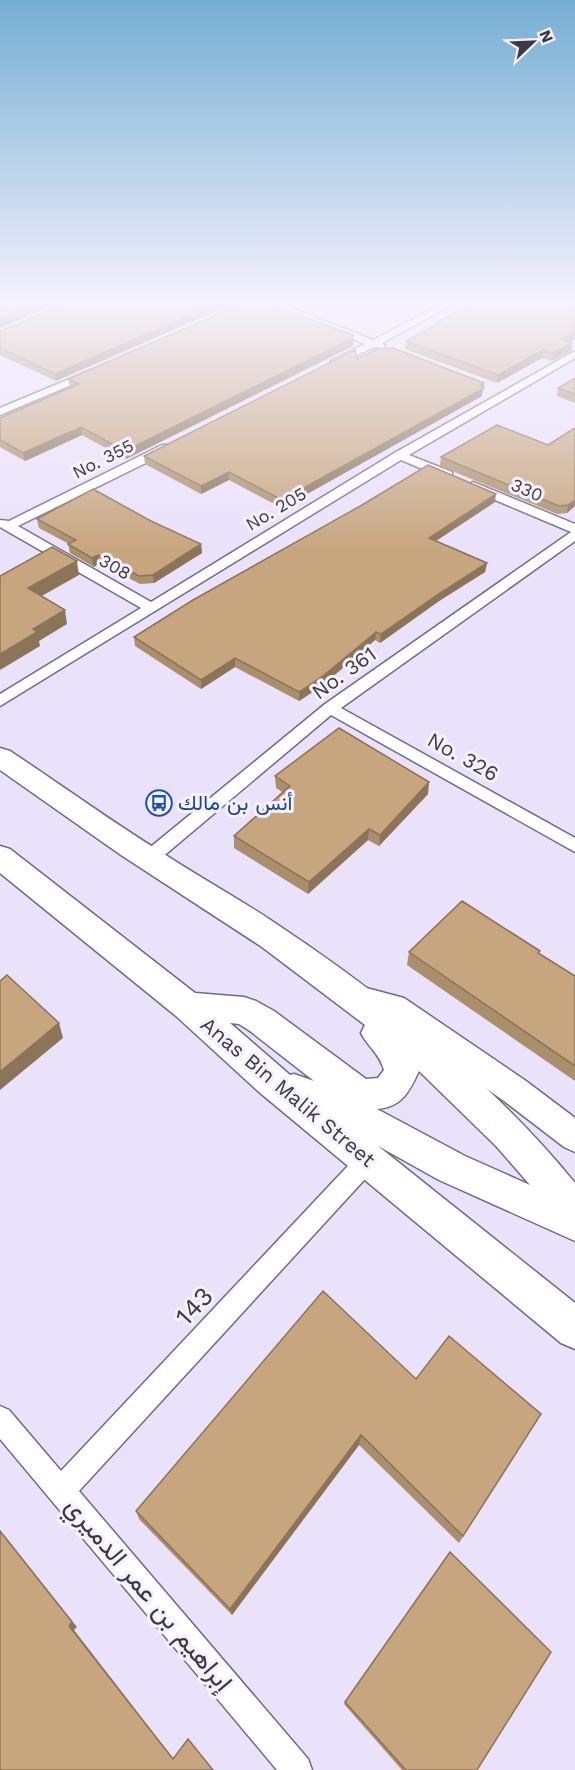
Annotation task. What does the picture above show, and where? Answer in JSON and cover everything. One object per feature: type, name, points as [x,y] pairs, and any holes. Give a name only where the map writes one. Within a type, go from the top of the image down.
[{"type":"main road","points":[[0,757],[148,859],[272,937],[347,993],[483,1106],[537,1165],[575,1212]]},
{"type":"main road","name":"Anas Bin Malik Street","points":[[0,857],[188,1006],[271,1081],[575,1329]]},
{"type":"main road","points":[[188,1006],[244,1011],[262,1021],[350,1089],[362,1095],[385,1093],[400,1079],[402,1071],[399,1057],[389,1043],[360,1018],[347,993]]},
{"type":"main road","points":[[347,993],[394,1007],[515,1091],[575,1137]]},
{"type":"main road","points":[[271,1081],[340,1107],[452,1168],[575,1223]]},
{"type":"street","points":[[0,412],[59,387]]},
{"type":"street","name":"No. 205","points":[[0,700],[509,387]]},
{"type":"street","name":"No. 355","points":[[4,524],[182,440]]},
{"type":"street","name":"330","points":[[400,455],[575,529]]},
{"type":"street","name":"308","points":[[4,524],[149,607]]},
{"type":"street","name":"No. 361","points":[[148,859],[330,708],[575,535]]},
{"type":"street","name":"No. 326","points":[[330,708],[575,846]]},
{"type":"street","name":"143","points":[[62,1490],[368,1160]]},
{"type":"street","name":"إبراهيم بن عمر الدميري","points":[[0,1419],[297,1770]]},
{"type":"building","points":[[73,387],[255,387],[125,451],[81,427],[23,453],[0,440],[0,418]]},
{"type":"building","points":[[282,387],[484,388],[282,500],[229,472],[201,486],[144,456]]},
{"type":"building","points":[[575,387],[575,394],[558,388]]},
{"type":"building","points":[[497,425],[548,445],[575,428],[575,500],[568,505],[559,506],[441,457]]},
{"type":"building","points":[[428,465],[496,494],[429,538],[487,563],[381,634],[376,632],[323,676],[299,692],[235,658],[201,680],[134,637],[193,600],[362,505]]},
{"type":"building","points":[[93,489],[151,521],[201,544],[153,575],[139,576],[98,555],[92,558],[68,544],[76,540],[37,519]]},
{"type":"building","points":[[52,547],[77,561],[28,588],[65,610],[33,629],[37,632],[0,654],[0,576]]},
{"type":"building","points":[[339,728],[429,782],[380,835],[369,829],[309,882],[234,836],[290,786],[275,776]]},
{"type":"building","points":[[462,901],[575,976],[575,1066],[409,952]]},
{"type":"building","points":[[7,975],[59,1023],[0,1072],[0,981]]},
{"type":"building","points":[[323,1291],[416,1379],[449,1336],[541,1414],[463,1536],[361,1435],[230,1609],[136,1511]]},
{"type":"building","points":[[0,1531],[72,1622],[69,1626],[173,1759],[188,1739],[213,1770],[0,1770]]},
{"type":"building","points":[[450,1552],[551,1652],[477,1770],[406,1770],[345,1702]]},
{"type":"place","name":"أنس بن مالك","points":[[159,803]]}]
